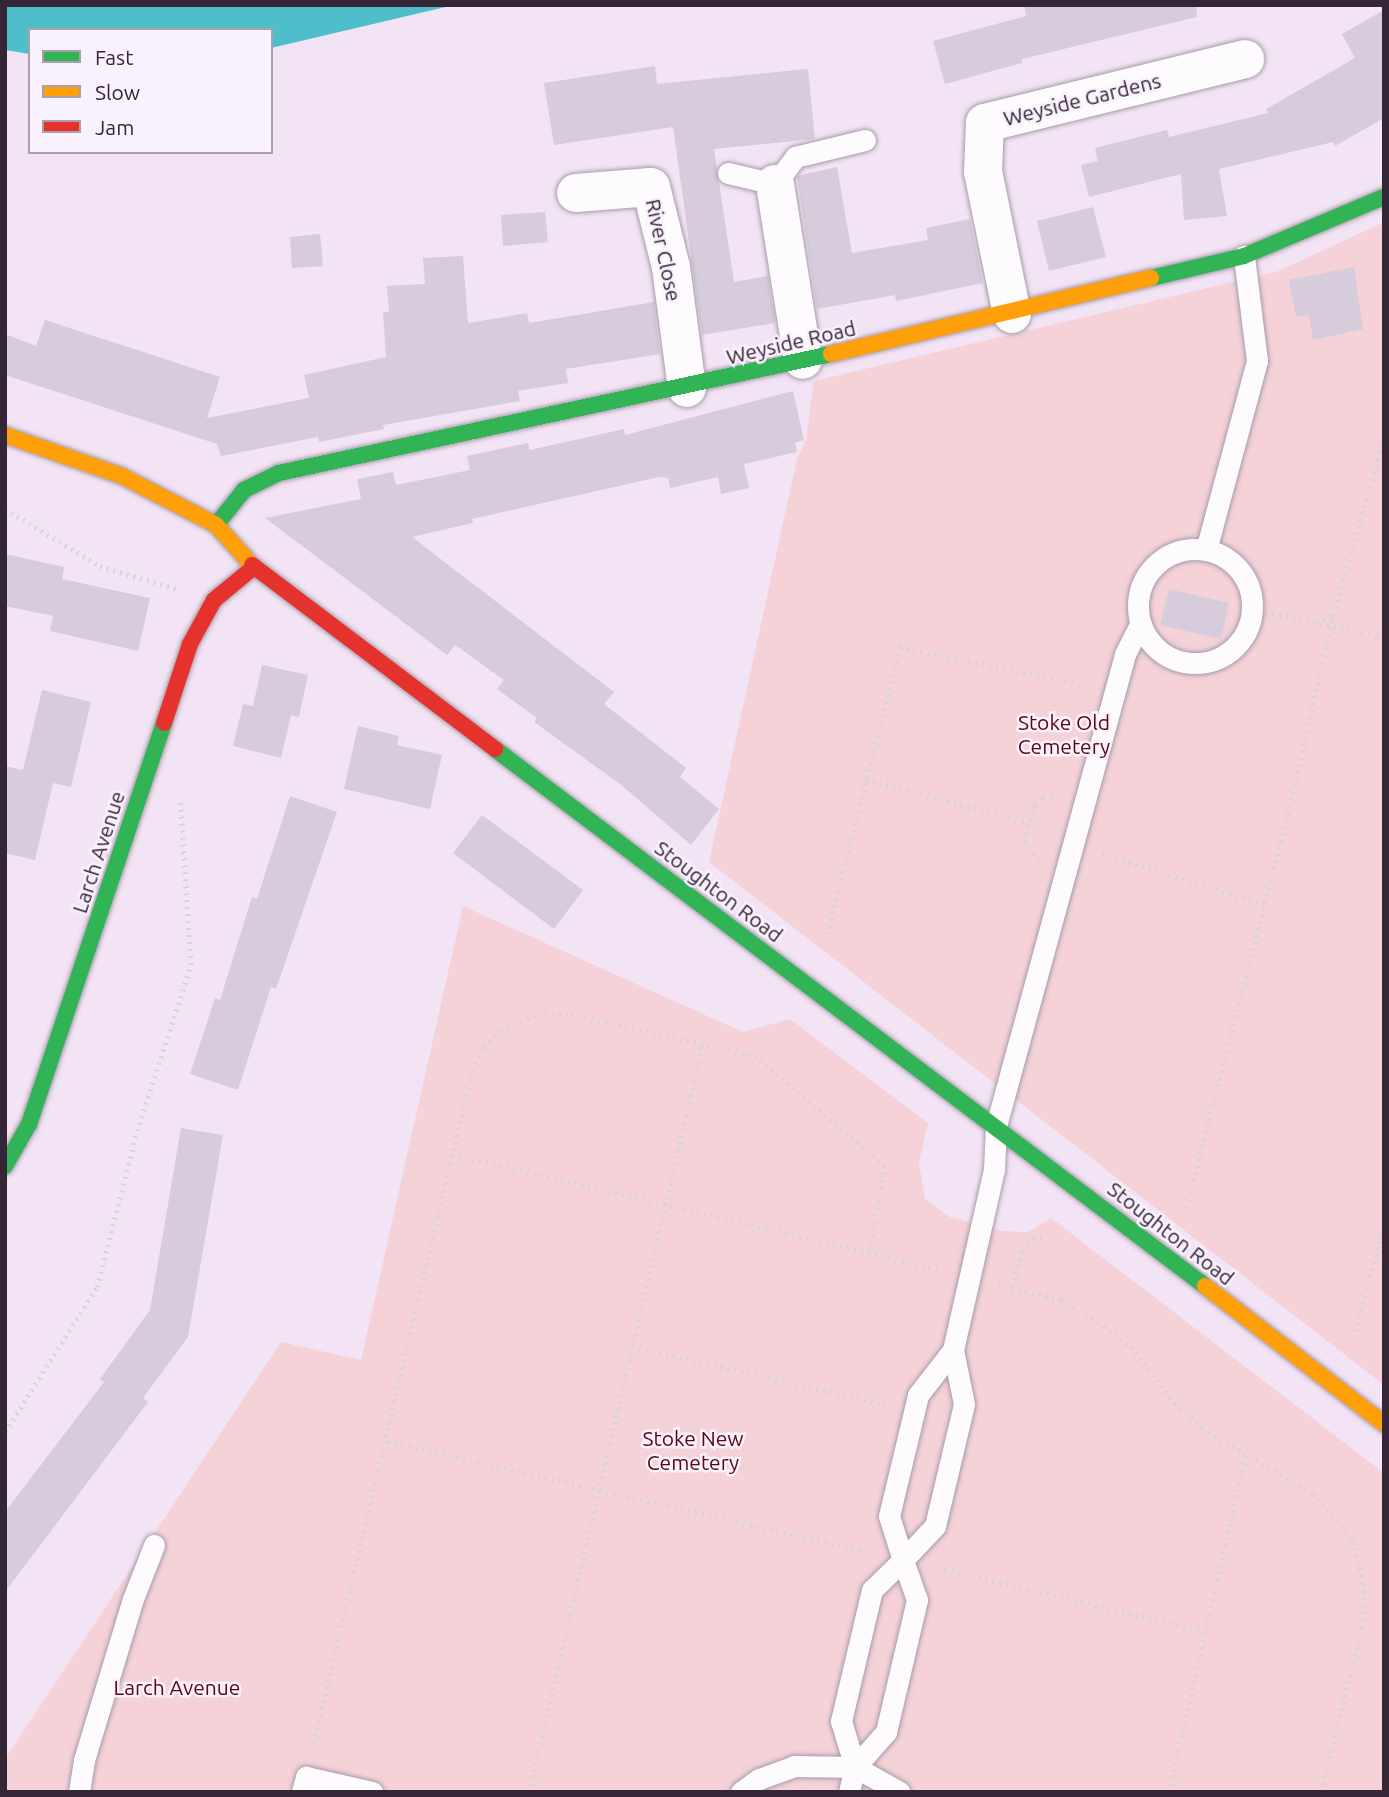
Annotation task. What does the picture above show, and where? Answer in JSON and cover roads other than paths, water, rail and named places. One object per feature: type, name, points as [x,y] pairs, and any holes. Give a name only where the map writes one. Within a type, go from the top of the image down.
[{"type":"street","name":"Weyside Gardens","points":[[1012,314],[983,172],[985,123],[1245,59]]},
{"type":"street","points":[[775,184],[803,360]]},
{"type":"street","name":"River Close","points":[[576,193],[651,187],[671,267],[687,388]]},
{"type":"street","name":"Weyside Road","points":[[216,525],[244,490],[279,473],[687,388],[1012,314],[1244,256],[1384,197]]},
{"type":"street","name":"Stoughton Road","points":[[5,435],[122,476],[216,525],[254,567],[996,1126],[1384,1424]]},
{"type":"street","name":"Larch Avenue","points":[[5,1166],[29,1124],[167,704],[190,643],[214,600],[254,567]]},
{"type":"lane","points":[[728,173],[775,184],[795,157],[865,140]]},
{"type":"lane","points":[[1206,550],[1257,361],[1244,256]]},
{"type":"lane","points":[[1186,549],[1206,550],[1238,567],[1248,583],[1252,608],[1244,636],[1232,650],[1198,664],[1163,654],[1140,625],[1137,605],[1151,568],[1186,549]]},
{"type":"lane","points":[[855,1767],[841,1721],[872,1590],[935,1526],[964,1404],[953,1350],[994,1170],[996,1126],[1125,653],[1140,625]]},
{"type":"lane","points":[[849,1792],[855,1767],[886,1732],[917,1600],[889,1516],[918,1395],[953,1350]]},
{"type":"lane","points":[[79,1792],[114,1661],[154,1545]]},
{"type":"lane","points":[[741,1792],[759,1779],[794,1766],[855,1767],[900,1792]]},
{"type":"lane","points":[[304,1784],[372,1792]]},
{"type":"water","points":[[5,5],[454,5],[273,48],[273,28],[28,28],[28,54],[5,50]]},
{"type":"park label","name":"Stoke Old Cemetery","points":[[1064,734]]},
{"type":"park label","name":"Stoke New Cemetery","points":[[693,1450]]}]
